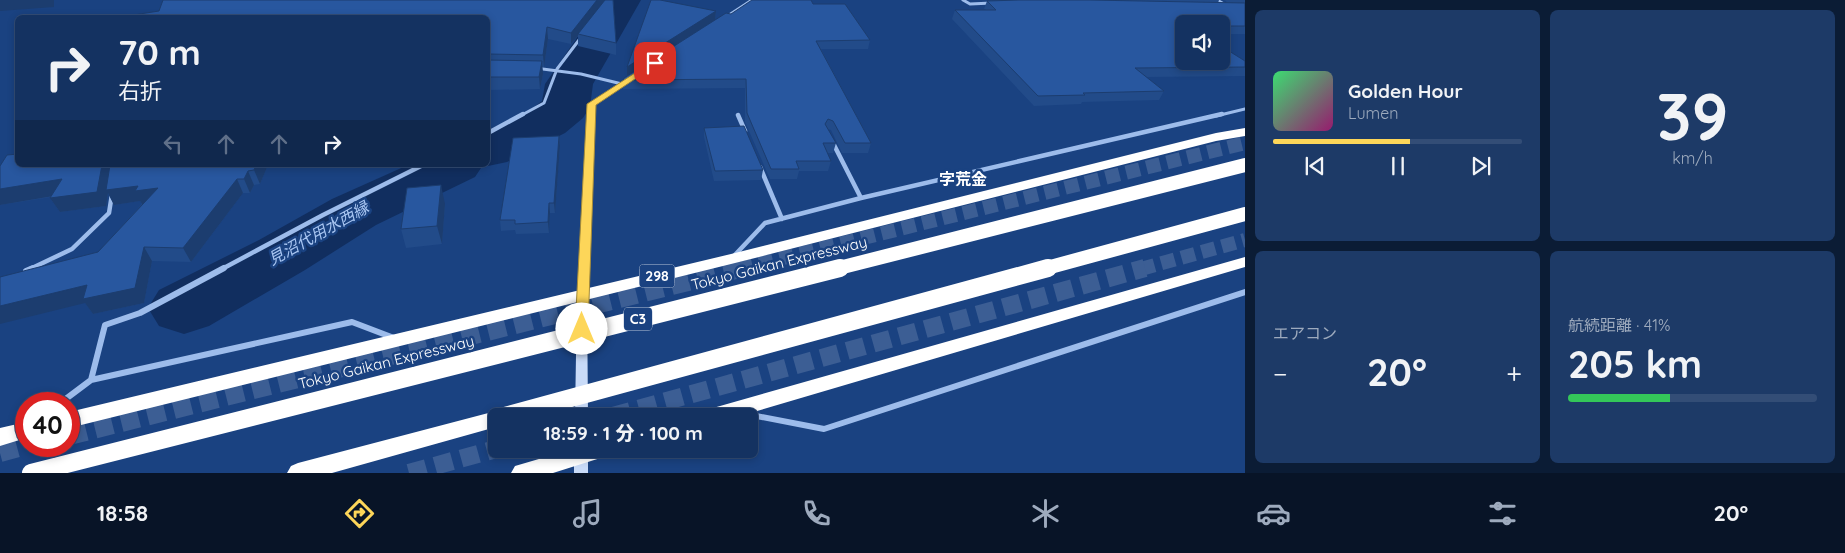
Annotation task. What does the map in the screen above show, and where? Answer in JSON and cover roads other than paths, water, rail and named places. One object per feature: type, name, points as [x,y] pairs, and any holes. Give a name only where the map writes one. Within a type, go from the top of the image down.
[{"type":"highway","name":"298","points":[[80,417],[731,259],[1216,137],[1245,132]]},
{"type":"highway","name":"Tokyo Gaikan Expressway","points":[[31,473],[1245,165]]},
{"type":"highway","points":[[534,408],[1245,214]]},
{"type":"highway","points":[[741,408],[1245,262]]},
{"type":"highway","points":[[298,473],[488,421]]},
{"type":"highway","points":[[0,437],[15,433]]},
{"type":"highway","points":[[522,473],[581,459]]},
{"type":"street","points":[[721,20],[752,0]]},
{"type":"street","points":[[963,0],[970,4],[994,3]]},
{"type":"street","points":[[1217,0],[1224,4]]},
{"type":"street","points":[[1218,9],[1227,8]]},
{"type":"street","points":[[490,132],[531,112],[544,103],[557,70],[584,33]]},
{"type":"street","points":[[527,68],[581,74],[622,84]]},
{"type":"street","points":[[581,408],[582,294],[591,104],[630,79]]},
{"type":"street","points":[[731,259],[765,223],[860,198],[1245,109]]},
{"type":"street","points":[[738,115],[746,133]]},
{"type":"street","points":[[831,140],[860,198]]},
{"type":"street","points":[[756,158],[782,219]]},
{"type":"street","points":[[91,380],[105,325],[140,313],[323,215],[419,167]]},
{"type":"street","points":[[24,272],[72,249],[109,213],[113,187]]},
{"type":"street","points":[[758,416],[824,429],[1245,292]]},
{"type":"street","points":[[75,392],[91,380],[352,322],[398,339]]},
{"type":"waterway","name":"見沼代用水西縁","points":[[490,149],[547,122],[565,107],[569,84],[622,0]]},
{"type":"waterway","name":"見沼代用水西縁","points":[[184,308],[282,255],[354,212],[451,167]]},
{"type":"tunnel","points":[[739,269],[1245,143]]},
{"type":"tunnel","points":[[1141,269],[1245,240]]},
{"type":"tunnel","points":[[80,433],[744,268]]},
{"type":"tunnel","points":[[642,408],[1145,268]]},
{"type":"tunnel","points":[[0,453],[15,449]]},
{"type":"tunnel","points":[[409,473],[488,451]]},
{"type":"district","name":"字荒金","points":[[963,179]]}]
